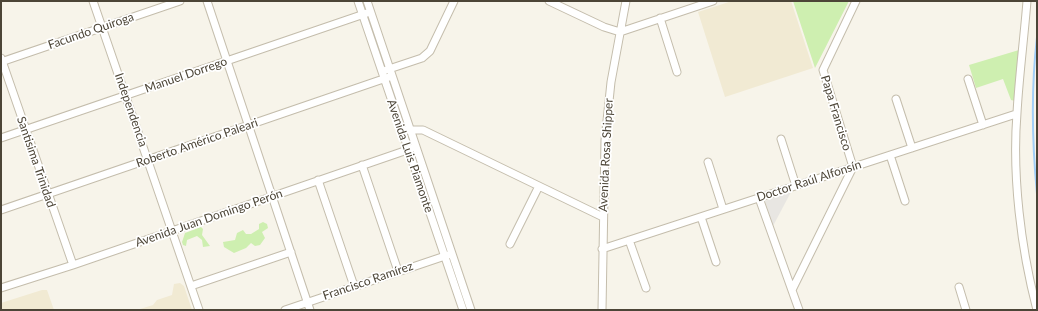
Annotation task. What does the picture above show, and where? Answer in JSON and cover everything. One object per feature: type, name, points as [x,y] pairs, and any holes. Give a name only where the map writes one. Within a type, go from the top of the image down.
[{"type":"street","name":"Independencia","points":[[93,1],[199,310]]},
{"type":"street","name":"Facundo Quiroga","points":[[1,60],[102,28],[180,1]]},
{"type":"street","points":[[207,1],[310,310]]},
{"type":"street","name":"Avenida Luis Piamonte","points":[[358,1],[463,310]]},
{"type":"street","name":"Avenida Luis Piamonte","points":[[366,1],[471,310]]},
{"type":"street","points":[[382,71],[422,58],[430,51],[454,1]]},
{"type":"street","points":[[549,1],[604,27],[620,32],[713,1]]},
{"type":"street","name":"Avenida Rosa Shipper","points":[[602,310],[605,140],[608,106],[626,1]]},
{"type":"street","name":"Papa Francisco","points":[[792,290],[853,167],[823,70],[856,1]]},
{"type":"street","points":[[1027,1],[1016,114],[1016,155],[1022,229],[1027,267],[1037,310]]},
{"type":"street","name":"Manuel Dorrego","points":[[1,138],[370,12]]},
{"type":"street","points":[[660,18],[677,72]]},
{"type":"street","name":"Santisima Trinidad","points":[[1,60],[73,265]]},
{"type":"street","name":"Roberto Américo Paleari","points":[[1,210],[385,80],[392,76]]},
{"type":"street","points":[[968,79],[983,125]]},
{"type":"street","points":[[896,99],[912,148]]},
{"type":"street","name":"Doctor Raúl Alfonsín","points":[[602,248],[1016,114]]},
{"type":"street","points":[[402,131],[423,130],[603,217]]},
{"type":"street","points":[[782,139],[796,186]]},
{"type":"street","name":"Avenida Juan Domingo Perón","points":[[1,288],[73,265],[416,147]]},
{"type":"street","points":[[890,155],[905,201]]},
{"type":"street","points":[[708,162],[724,209]]},
{"type":"street","points":[[362,165],[398,271]]},
{"type":"street","points":[[318,180],[354,286]]},
{"type":"street","points":[[510,244],[539,186]]},
{"type":"street","points":[[759,198],[799,310]]},
{"type":"street","points":[[700,216],[716,262]]},
{"type":"street","points":[[629,240],[646,288]]},
{"type":"street","points":[[191,286],[291,252]]},
{"type":"street","name":"Francisco Ramírez","points":[[285,310],[452,254]]},
{"type":"street","points":[[959,287],[966,310]]},
{"type":"shaded area","points":[[732,1],[791,1],[813,68],[725,97],[698,12]]},
{"type":"shaded area","points":[[791,192],[773,226],[765,201]]},
{"type":"shaded area","points":[[180,283],[184,286],[192,310],[137,310],[153,305],[157,300],[172,295],[174,284]]},
{"type":"shaded area","points":[[42,290],[47,290],[54,310],[1,310],[1,303]]},
{"type":"green space","points":[[793,1],[849,1],[815,68]]},
{"type":"green space","points":[[1019,50],[1015,101],[1011,100],[1003,79],[976,88],[969,65]]},
{"type":"green space","points":[[263,222],[267,224],[268,228],[262,232],[265,238],[260,245],[255,246],[251,243],[246,248],[234,253],[224,247],[223,242],[235,240],[237,233],[243,230],[246,234],[251,234],[259,229],[259,224]]},
{"type":"green space","points":[[201,227],[203,229],[202,235],[210,246],[203,247],[202,240],[197,236],[187,240],[186,246],[183,245],[182,242],[185,233]]},
{"type":"waterway","points":[[1037,37],[1033,115],[1037,194]]}]
